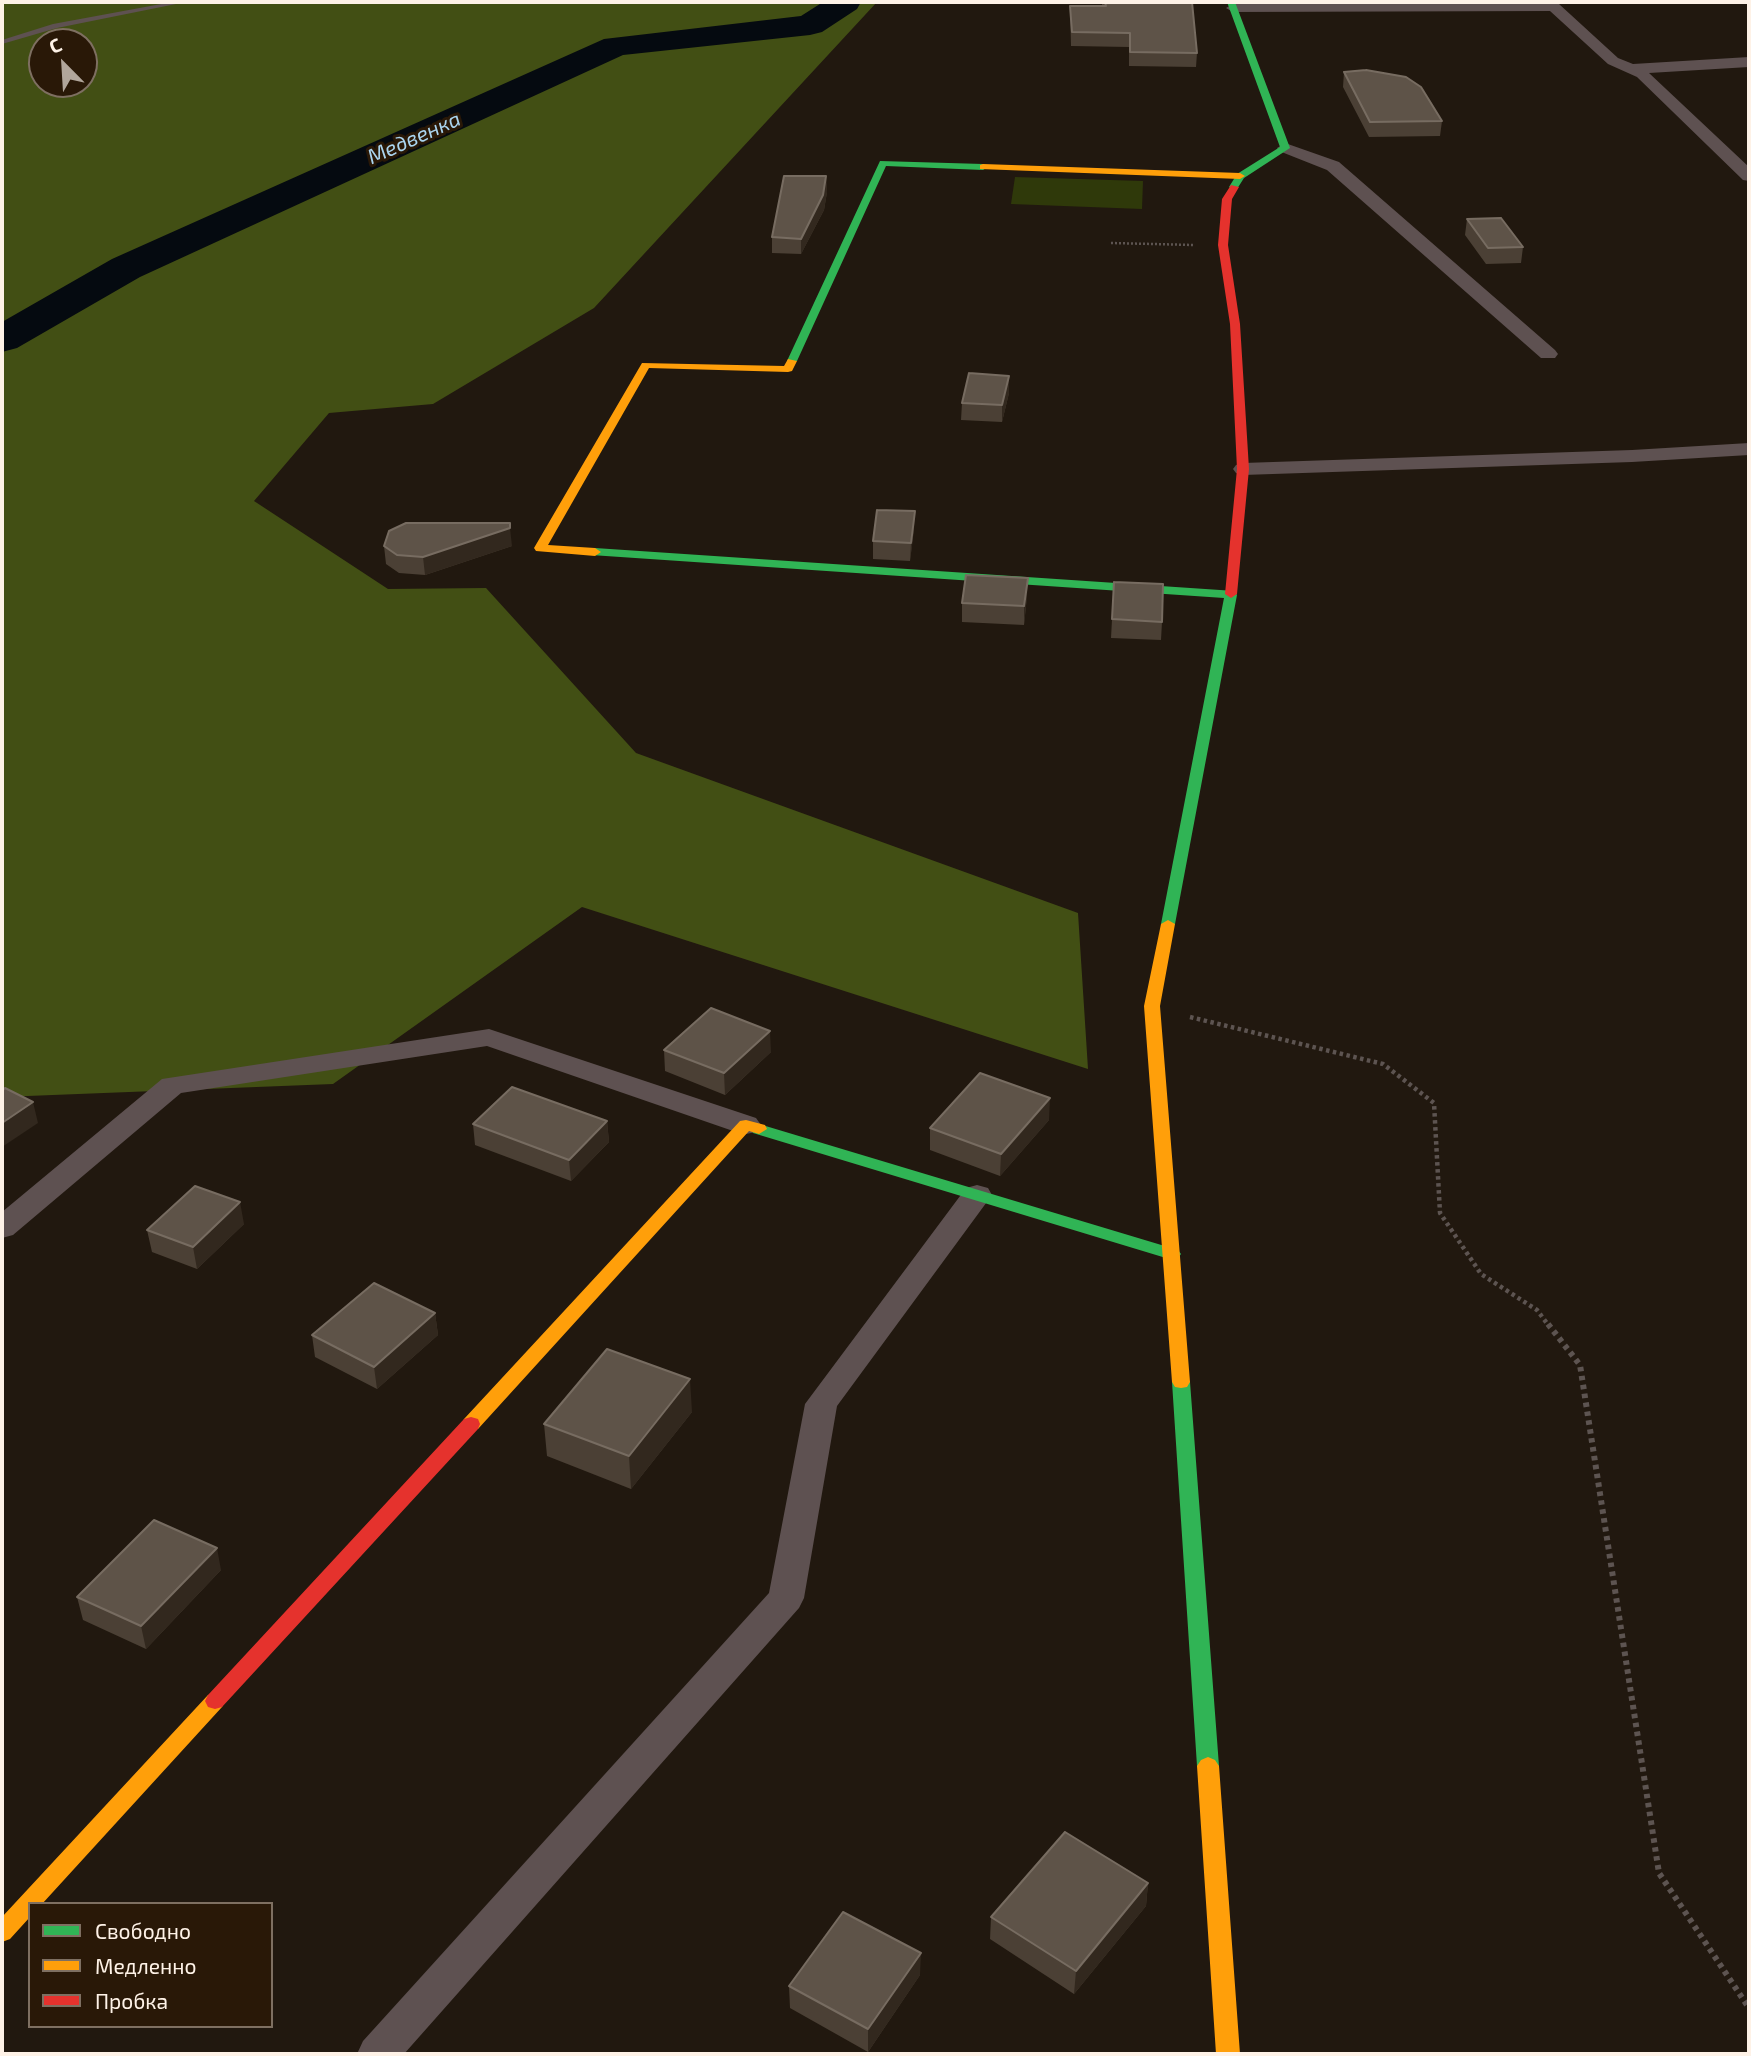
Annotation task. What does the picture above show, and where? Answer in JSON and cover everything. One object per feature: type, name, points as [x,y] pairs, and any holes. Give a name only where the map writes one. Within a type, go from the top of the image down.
[{"type":"street","points":[[1548,354],[1333,166],[1285,148],[1232,5],[1417,9],[1554,7],[1572,2]]},
{"type":"street","points":[[1554,7],[1613,61],[1642,74],[1749,176]]},
{"type":"street","points":[[1632,69],[1749,62]]},
{"type":"street","points":[[1228,2054],[1152,1006],[1231,596],[1243,469],[1235,324],[1223,245],[1223,222],[1227,199],[1240,176],[1285,148]]},
{"type":"street","points":[[1231,596],[540,548],[646,365],[788,369],[883,163],[1240,176]]},
{"type":"street","points":[[1243,469],[1749,449]]},
{"type":"street","points":[[2,1228],[172,1085],[489,1037],[746,1125],[1172,1254]]},
{"type":"street","points":[[30,1902],[746,1125]]},
{"type":"street","points":[[378,2054],[786,1598],[821,1404],[977,1195]]},
{"type":"street","points":[[2,1932],[28,1904]]},
{"type":"lane","points":[[2,42],[57,26],[182,2]]},
{"type":"path","points":[[1111,243],[1223,245]]},
{"type":"path","points":[[1152,1006],[1383,1063],[1434,1103],[1440,1213],[1481,1274],[1537,1311],[1580,1365],[1660,1873],[1749,2008]]},
{"type":"green space","points":[[2,2],[877,2],[594,308],[433,404],[329,413],[254,501],[388,589],[486,588],[636,753],[1078,913],[1088,1069],[582,907],[333,1084],[2,1097]]},
{"type":"green space","points":[[1015,177],[1143,181],[1142,209],[1011,204]]},
{"type":"building","points":[[1105,2],[1192,2],[1197,53],[1130,52],[1130,33],[1072,32],[1070,6],[1106,6]]},
{"type":"building","points":[[1366,70],[1406,77],[1421,87],[1442,121],[1370,122],[1344,72]]},
{"type":"building","points":[[784,176],[826,176],[823,195],[801,239],[772,237]]},
{"type":"building","points":[[1501,218],[1523,247],[1488,248],[1467,219]]},
{"type":"building","points":[[969,373],[1009,376],[1002,405],[962,403]]},
{"type":"building","points":[[877,510],[915,511],[911,543],[873,541]]},
{"type":"building","points":[[406,523],[510,523],[510,528],[423,557],[397,555],[384,546],[389,531]]},
{"type":"building","points":[[966,575],[1028,578],[1024,606],[962,603]]},
{"type":"building","points":[[1114,582],[1163,584],[1162,622],[1112,619]]},
{"type":"building","points":[[711,1008],[770,1031],[724,1073],[664,1050]]},
{"type":"building","points":[[980,1073],[1050,1098],[1001,1154],[930,1128]]},
{"type":"building","points":[[512,1087],[607,1121],[569,1160],[473,1124]]},
{"type":"building","points":[[5,1088],[33,1102],[2,1123],[2,1091]]},
{"type":"building","points":[[195,1186],[240,1202],[193,1247],[147,1230]]},
{"type":"building","points":[[374,1283],[435,1313],[374,1367],[312,1335]]},
{"type":"building","points":[[607,1349],[690,1379],[629,1456],[544,1424]]},
{"type":"building","points":[[154,1520],[217,1548],[141,1626],[77,1597]]},
{"type":"building","points":[[1065,1832],[1148,1883],[1076,1971],[991,1917]]},
{"type":"building","points":[[843,1912],[921,1953],[868,2029],[789,1986]]},
{"type":"waterway","name":"Медвенка","points":[[2,339],[126,268],[616,46],[810,25],[845,2]]},
{"type":"traffic: fast","points":[[1231,2],[1285,148],[1240,176],[1234,187]]},
{"type":"traffic: fast","points":[[792,361],[883,163],[983,167]]},
{"type":"traffic: fast","points":[[595,552],[1231,595]]},
{"type":"traffic: fast","points":[[1168,924],[1231,594]]},
{"type":"traffic: fast","points":[[759,1129],[1172,1254]]},
{"type":"traffic: fast","points":[[1181,1382],[1208,1766]]},
{"type":"traffic: slow","points":[[983,167],[1240,176]]},
{"type":"traffic: slow","points":[[595,552],[540,548],[646,365],[788,369],[792,361]]},
{"type":"traffic: slow","points":[[1168,924],[1152,1006],[1181,1382]]},
{"type":"traffic: slow","points":[[471,1424],[746,1125],[759,1129]]},
{"type":"traffic: slow","points":[[30,1902],[215,1701]]},
{"type":"traffic: slow","points":[[1208,1766],[1228,2054]]},
{"type":"traffic: slow","points":[[2,1932],[28,1904]]},
{"type":"traffic: jam","points":[[1231,594],[1243,469],[1235,324],[1223,245],[1227,199],[1234,187]]},
{"type":"traffic: jam","points":[[215,1701],[471,1424]]}]
